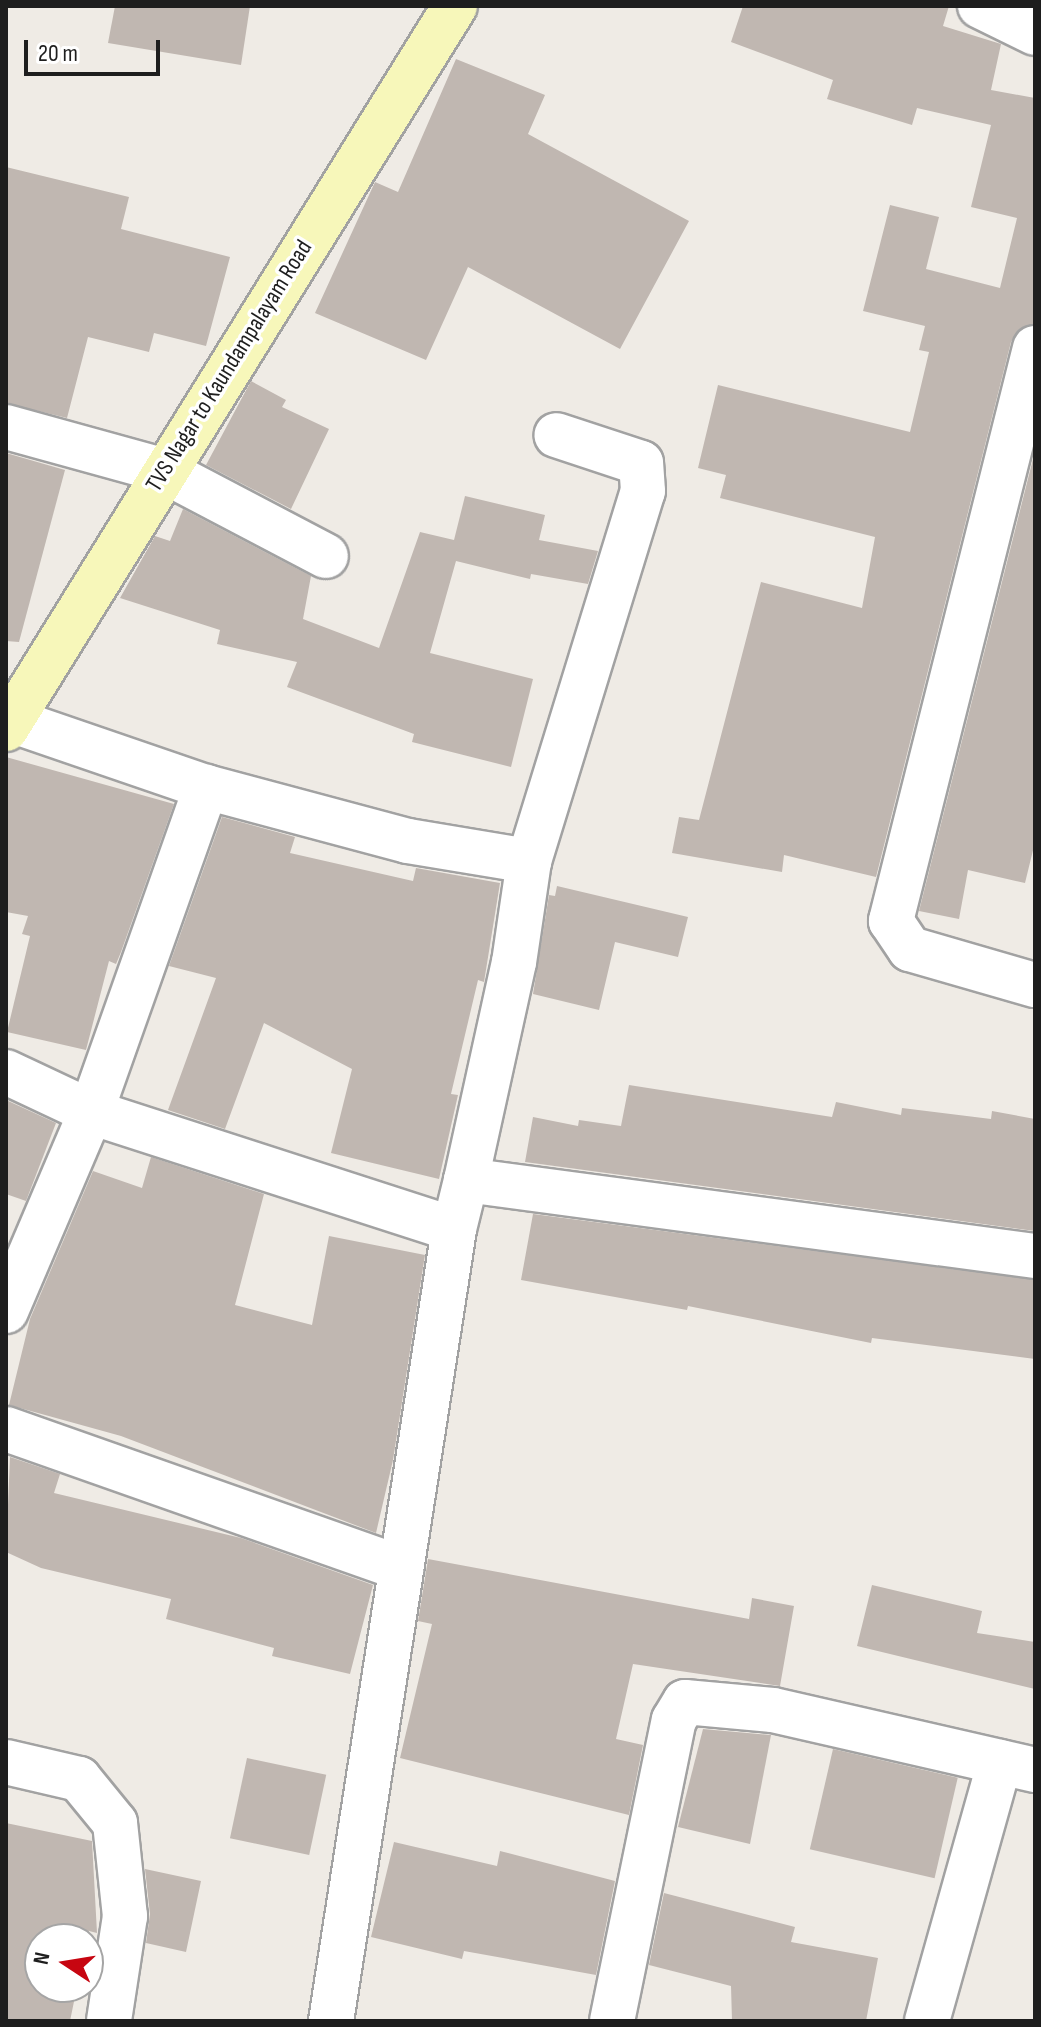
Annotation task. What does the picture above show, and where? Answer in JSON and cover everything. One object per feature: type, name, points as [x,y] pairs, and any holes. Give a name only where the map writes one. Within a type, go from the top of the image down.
[{"type":"street","name":"TVS Nagar to Kaundampalayam Road","points":[[9,725],[162,470],[455,6]]},
{"type":"street","points":[[980,6],[1035,33]]},
{"type":"street","points":[[1035,348],[891,921],[910,949],[1035,985]]},
{"type":"street","points":[[6,427],[162,470],[326,556]]},
{"type":"street","points":[[331,2021],[454,1229],[514,962],[529,861],[643,491],[641,463],[556,435]]},
{"type":"street","points":[[9,725],[206,787],[408,841],[529,861]]},
{"type":"street","points":[[6,1311],[91,1112],[206,787]]},
{"type":"street","points":[[6,1072],[91,1112],[454,1229]]},
{"type":"street","points":[[466,1180],[1035,1256]]},
{"type":"street","points":[[6,1429],[401,1568]]},
{"type":"street","points":[[612,2021],[674,1720],[685,1702],[773,1710],[1018,1766],[927,2021]]},
{"type":"street","points":[[6,1762],[79,1779],[115,1823],[125,1916],[109,2021]]},
{"type":"building","points":[[115,6],[250,6],[241,65],[108,43]]},
{"type":"building","points":[[743,6],[949,6],[943,26],[1001,44],[991,90],[1035,98],[1035,324],[1018,330],[1011,342],[876,877],[784,855],[782,872],[672,853],[679,817],[699,820],[761,582],[862,608],[875,537],[720,498],[726,475],[698,468],[718,385],[910,432],[929,352],[919,350],[925,326],[863,311],[890,205],[939,217],[926,269],[1000,288],[1017,218],[971,207],[991,125],[917,108],[912,125],[827,99],[833,80],[731,42]]},
{"type":"building","points":[[456,59],[545,95],[528,134],[689,221],[620,349],[468,267],[426,360],[315,313],[375,182],[398,192]]},
{"type":"building","points":[[6,167],[129,197],[121,229],[230,257],[206,346],[154,333],[149,352],[88,337],[67,418],[6,403]]},
{"type":"building","points":[[251,381],[286,400],[282,407],[329,429],[291,509],[206,465]]},
{"type":"building","points":[[1035,451],[1035,842],[1025,883],[968,870],[959,919],[919,911]]},
{"type":"building","points":[[6,453],[65,470],[19,642],[6,641]]},
{"type":"building","points":[[465,496],[545,515],[539,540],[598,551],[588,584],[531,574],[530,579],[456,561],[430,653],[533,679],[511,767],[412,742],[414,734],[287,687],[297,662],[217,644],[220,630],[120,598],[155,536],[170,541],[183,509],[311,576],[303,619],[379,648],[420,532],[454,540]]},
{"type":"building","points":[[6,757],[174,804],[121,952],[116,964],[109,961],[86,1050],[7,1032],[30,936],[22,934],[28,916],[6,912]]},
{"type":"building","points":[[222,817],[295,837],[290,853],[413,881],[416,868],[500,883],[484,982],[478,980],[451,1094],[458,1095],[439,1179],[331,1153],[352,1069],[264,1023],[225,1129],[168,1110],[216,978],[169,966]]},
{"type":"building","points":[[557,886],[688,917],[678,957],[615,942],[599,1010],[533,994],[549,895],[555,896]]},
{"type":"building","points":[[629,1085],[832,1117],[836,1102],[901,1115],[902,1108],[991,1119],[992,1111],[1035,1119],[1035,1231],[525,1162],[533,1117],[578,1126],[579,1120],[621,1126]]},
{"type":"building","points":[[6,1100],[56,1123],[26,1201],[6,1194]]},
{"type":"building","points":[[151,1157],[264,1194],[235,1305],[312,1325],[329,1236],[425,1255],[393,1460],[376,1533],[121,1436],[9,1405],[30,1319],[93,1171],[142,1188]]},
{"type":"building","points":[[533,1214],[1035,1280],[1035,1359],[872,1338],[871,1343],[688,1306],[687,1310],[521,1280]]},
{"type":"building","points":[[10,1457],[60,1474],[54,1493],[241,1538],[373,1585],[350,1674],[272,1656],[274,1648],[166,1619],[171,1599],[41,1568],[6,1552]]},
{"type":"building","points":[[428,1559],[749,1619],[752,1598],[794,1606],[780,1686],[633,1664],[616,1739],[643,1745],[629,1815],[400,1758],[432,1624],[418,1621]]},
{"type":"building","points":[[872,1585],[982,1611],[977,1633],[1035,1642],[1035,1689],[857,1646]]},
{"type":"building","points":[[703,1729],[771,1735],[750,1844],[678,1827]]},
{"type":"building","points":[[833,1749],[958,1778],[935,1878],[810,1849]]},
{"type":"building","points":[[247,1758],[326,1775],[309,1855],[230,1838]]},
{"type":"building","points":[[6,1823],[92,1841],[96,1923],[24,1923],[24,2003],[74,2003],[70,2021],[6,2021]]},
{"type":"building","points":[[394,1842],[497,1866],[500,1851],[615,1881],[596,1975],[464,1951],[462,1959],[371,1937]]},
{"type":"building","points":[[145,1869],[201,1881],[186,1952],[146,1943],[150,1914]]},
{"type":"building","points":[[664,1893],[795,1927],[791,1942],[878,1958],[866,2021],[732,2021],[731,1986],[649,1965]]}]
